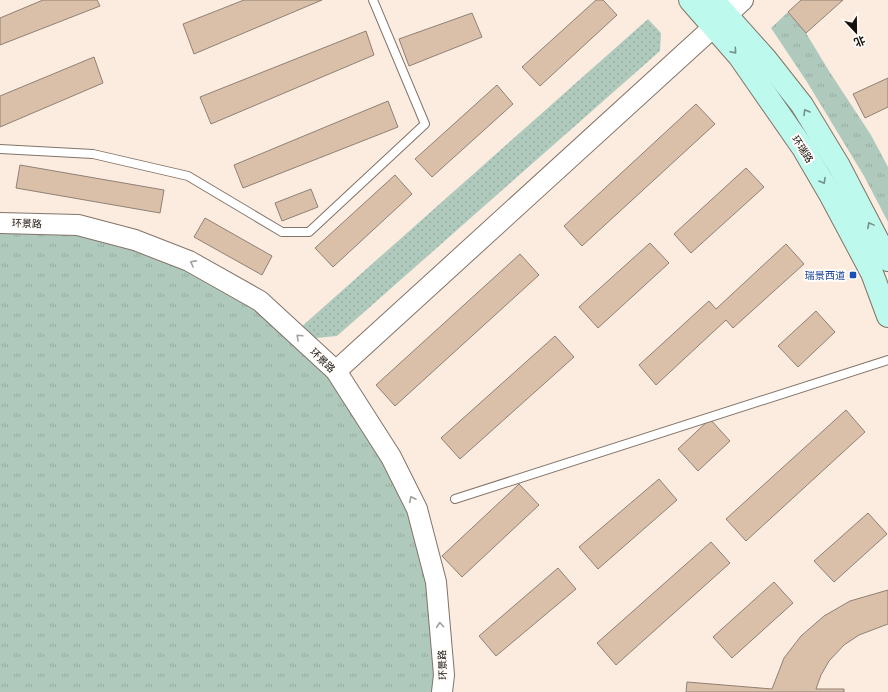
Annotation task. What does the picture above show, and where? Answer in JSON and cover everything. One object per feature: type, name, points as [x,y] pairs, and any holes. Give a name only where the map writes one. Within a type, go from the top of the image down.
[{"type":"main road","name":"环瑞路","points":[[690,0],[718,14],[766,58],[802,105],[839,166],[888,260]]},
{"type":"main road","name":"环瑞路","points":[[718,14],[738,56],[803,148],[831,196],[872,273],[888,316]]},
{"type":"street","points":[[336,371],[718,14],[744,0]]},
{"type":"street","name":"环景路","points":[[0,223],[78,224],[135,240],[189,261],[260,301],[336,371],[391,457],[417,509],[436,582],[444,675],[442,692]]},
{"type":"lane","points":[[0,149],[93,154],[188,176],[282,232],[309,232],[425,124],[373,0]]},
{"type":"lane","points":[[455,499],[888,360]]},
{"type":"green space","points":[[788,12],[806,33],[871,135],[888,167],[888,222],[864,176],[807,82],[771,28]]},
{"type":"green space","points":[[648,19],[661,33],[660,51],[337,336],[316,338],[300,328]]},
{"type":"green space","points":[[0,223],[78,225],[260,301],[336,371],[417,509],[442,692],[0,692]]},
{"type":"building","points":[[43,0],[97,0],[100,6],[0,45],[0,18]]},
{"type":"building","points":[[244,0],[322,0],[194,54],[183,24]]},
{"type":"building","points":[[596,0],[603,0],[617,15],[540,86],[522,67]]},
{"type":"building","points":[[801,0],[843,0],[806,33],[788,12]]},
{"type":"building","points":[[472,13],[482,37],[409,66],[399,39]]},
{"type":"building","points":[[366,31],[374,55],[211,124],[200,97]]},
{"type":"building","points":[[94,57],[103,83],[0,127],[0,96]]},
{"type":"building","points":[[888,78],[888,107],[865,118],[853,94]]},
{"type":"building","points":[[497,85],[513,104],[432,177],[415,159]]},
{"type":"building","points":[[388,101],[398,127],[243,188],[234,165]]},
{"type":"building","points":[[696,104],[715,124],[582,246],[564,226]]},
{"type":"building","points":[[20,165],[164,190],[160,213],[16,188]]},
{"type":"building","points":[[746,168],[764,187],[691,253],[674,234]]},
{"type":"building","points":[[395,175],[412,194],[333,267],[315,248]]},
{"type":"building","points":[[311,189],[318,207],[282,221],[275,203]]},
{"type":"building","points":[[205,218],[272,256],[262,275],[194,237]]},
{"type":"building","points":[[650,243],[669,263],[598,328],[579,307]]},
{"type":"building","points":[[786,244],[804,264],[733,328],[726,320],[656,385],[639,365],[709,301],[716,309]]},
{"type":"building","points":[[520,254],[539,275],[395,406],[376,385]]},
{"type":"building","points":[[816,311],[835,332],[798,367],[778,346]]},
{"type":"building","points":[[555,336],[574,357],[460,459],[441,438]]},
{"type":"building","points":[[846,410],[865,432],[746,541],[726,519]]},
{"type":"building","points":[[710,419],[730,441],[698,471],[678,449]]},
{"type":"building","points":[[659,479],[677,500],[598,569],[579,547]]},
{"type":"building","points":[[519,484],[539,505],[462,577],[442,556]]},
{"type":"building","points":[[868,513],[887,534],[834,582],[814,561]]},
{"type":"building","points":[[711,542],[730,563],[616,665],[597,643]]},
{"type":"building","points":[[558,568],[576,589],[496,656],[479,636]]},
{"type":"building","points":[[774,582],[793,603],[732,658],[713,637]]},
{"type":"building","points":[[888,590],[888,624],[859,635],[844,645],[829,661],[821,675],[816,689],[844,689],[844,692],[686,692],[687,682],[772,689],[784,658],[801,636],[824,616],[850,601]]},
{"type":"place","name":"瑞景西道","points":[[853,275]]}]
